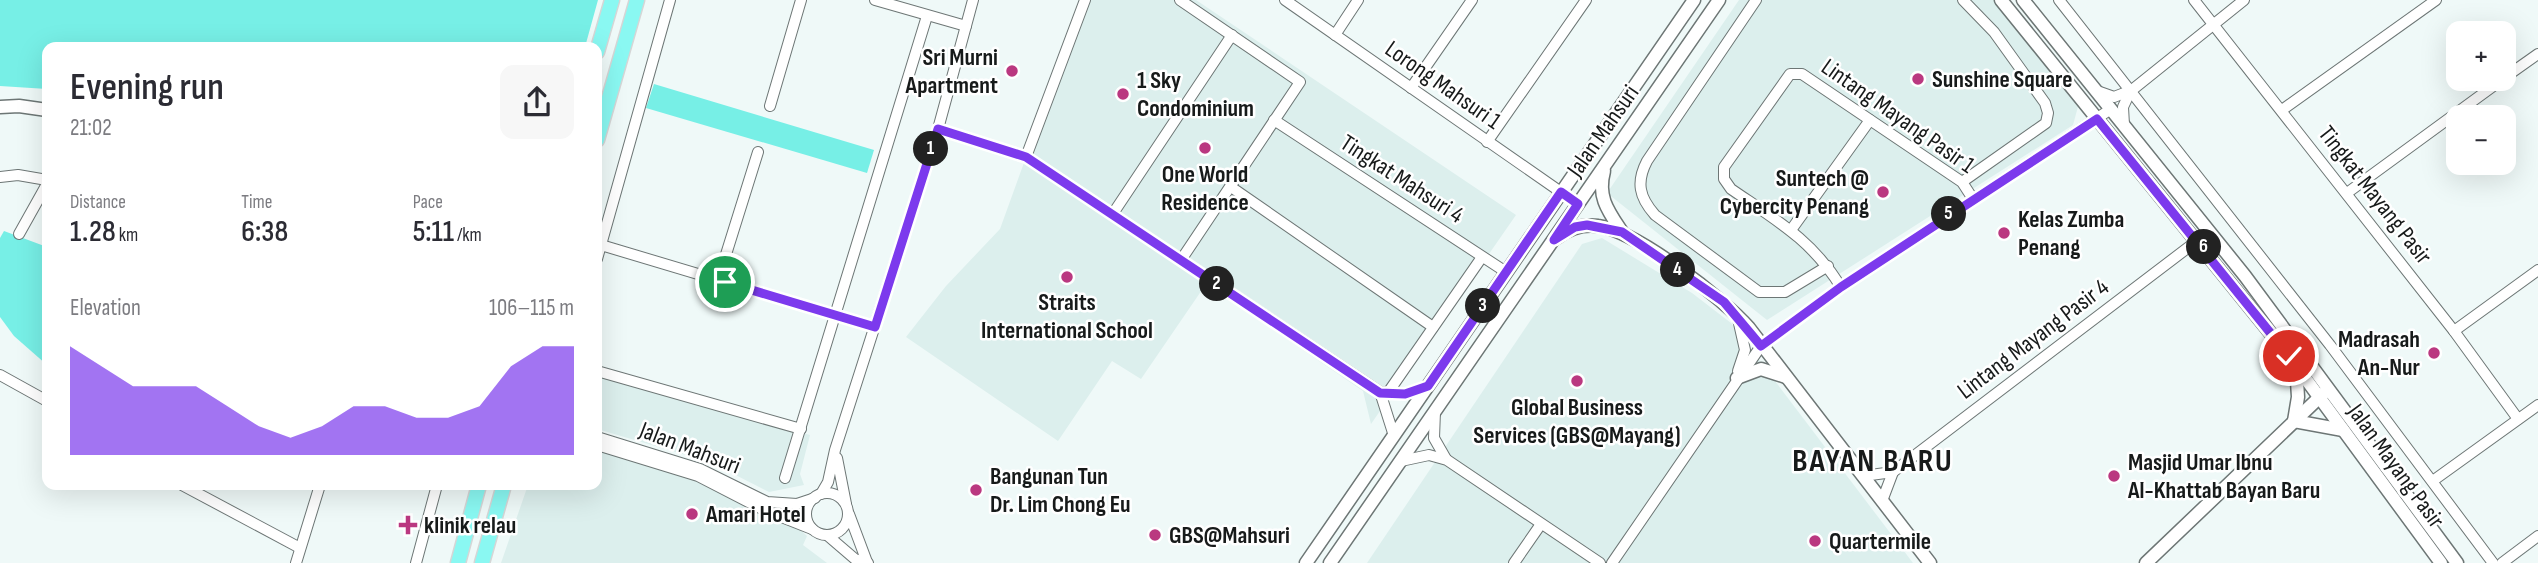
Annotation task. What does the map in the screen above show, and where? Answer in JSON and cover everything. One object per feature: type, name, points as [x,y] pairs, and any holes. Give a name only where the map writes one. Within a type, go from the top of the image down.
[{"type":"main road","points":[[600,42],[612,0]]},
{"type":"main road","points":[[602,122],[637,0]]},
{"type":"main road","points":[[602,107],[610,93]]},
{"type":"main road","points":[[458,563],[478,490]]},
{"type":"main road","points":[[482,563],[503,490]]},
{"type":"main road","points":[[472,563],[499,503]]},
{"type":"street","points":[[602,241],[670,0]]},
{"type":"street","points":[[770,106],[801,0]]},
{"type":"street","points":[[875,0],[966,26]]},
{"type":"street","points":[[812,528],[807,509],[828,482],[835,450],[938,129],[973,0]]},
{"type":"street","points":[[1026,157],[1084,0]]},
{"type":"street","points":[[1180,0],[1300,82],[1181,260]]},
{"type":"street","name":"Lorong Mahsuri 1","points":[[1285,0],[1578,204]]},
{"type":"street","points":[[1335,35],[1358,0]]},
{"type":"street","points":[[1411,88],[1472,0]]},
{"type":"street","points":[[1487,142],[1586,0]]},
{"type":"street","name":"Jalan Mahsuri","points":[[1307,563],[1694,0]]},
{"type":"street","name":"Jalan Mahsuri","points":[[1330,563],[1719,0]]},
{"type":"street","points":[[1756,0],[1647,161],[1640,176],[1642,200],[1655,215],[1759,292],[1785,292],[1828,267]]},
{"type":"street","points":[[1962,182],[2046,123],[2048,113],[2045,103],[1994,32],[1963,0]]},
{"type":"street","name":"Jalan Mayang Pasir","points":[[2001,0],[2198,240],[2296,365],[2323,393],[2457,563]]},
{"type":"street","name":"Jalan Mayang Pasir","points":[[2023,0],[2245,276],[2323,393],[2344,430],[2441,563]]},
{"type":"street","name":"Jalan Mayang Pasir","points":[[2059,0],[2132,90],[2434,480],[2493,563]]},
{"type":"street","name":"Tingkat Mayang Pasir","points":[[2194,0],[2454,331],[2518,419]]},
{"type":"street","points":[[2094,89],[2108,97],[2132,90],[2244,0]]},
{"type":"street","points":[[2283,110],[2436,0]]},
{"type":"street","points":[[785,478],[927,16]]},
{"type":"street","points":[[1112,215],[1231,35]]},
{"type":"street","points":[[2516,70],[2538,54]]},
{"type":"street","name":"Lintang Mayang Pasir 1","points":[[1841,287],[1811,246],[1731,189],[1724,178],[1724,167],[1790,74],[1802,74],[1962,182],[1973,199]]},
{"type":"street","points":[[2124,125],[2123,107],[2132,90]]},
{"type":"street","points":[[2347,193],[2486,91]]},
{"type":"street","points":[[0,107],[42,109]]},
{"type":"street","points":[[1612,563],[1761,346],[1841,287],[2111,109]]},
{"type":"street","name":"Tingkat Mahsuri 4","points":[[1274,120],[1506,272]]},
{"type":"street","points":[[1791,230],[1870,120]]},
{"type":"street","points":[[938,129],[1026,157],[1383,393],[1405,394],[1428,386]]},
{"type":"street","points":[[718,280],[758,152]]},
{"type":"street","points":[[1606,164],[1600,191],[1622,232],[1735,313],[1930,563]]},
{"type":"street","points":[[0,177],[18,175],[42,181]]},
{"type":"street","points":[[1231,187],[1433,327]]},
{"type":"street","points":[[19,234],[42,191]]},
{"type":"street","points":[[1554,240],[1575,227],[1587,225],[1622,232]]},
{"type":"street","name":"Lintang Mayang Pasir 4","points":[[1863,476],[1893,472],[2198,240]]},
{"type":"street","points":[[602,245],[875,327]]},
{"type":"street","points":[[1383,393],[1482,257]]},
{"type":"street","points":[[2454,331],[2538,270]]},
{"type":"street","points":[[1735,313],[1742,326],[1745,350],[1735,381]]},
{"type":"street","points":[[2294,421],[2298,397],[2296,365]]},
{"type":"street","points":[[1735,381],[1761,369],[1786,377]]},
{"type":"street","points":[[602,372],[801,429]]},
{"type":"street","points":[[0,376],[42,398]]},
{"type":"street","points":[[1383,393],[1394,436]]},
{"type":"street","points":[[2146,563],[2323,393]]},
{"type":"street","points":[[2434,480],[2538,405]]},
{"type":"street","points":[[1435,411],[1434,438],[1447,460]]},
{"type":"street","points":[[2294,421],[2344,430]]},
{"type":"street","name":"Jalan Mahsuri","points":[[602,439],[700,468],[766,506]]},
{"type":"street","name":"Jalan Mahsuri","points":[[602,447],[698,476],[766,506]]},
{"type":"street","points":[[766,506],[827,535],[855,559],[868,563],[866,553],[851,527],[835,450]]},
{"type":"street","points":[[1401,461],[1429,455],[1447,460],[1600,563]]},
{"type":"street","points":[[1882,501],[1893,472]]},
{"type":"street","points":[[191,490],[300,548]]},
{"type":"street","points":[[296,563],[318,490]]},
{"type":"street","points":[[416,563],[436,490]]},
{"type":"street","points":[[766,506],[797,504],[818,496],[838,496],[847,507]]},
{"type":"street","points":[[827,535],[843,527],[847,507]]},
{"type":"street","points":[[1514,563],[1541,524]]},
{"type":"street","points":[[2502,563],[2538,536]]},
{"type":"shaded area","points":[[0,0],[598,0],[586,42],[42,42],[42,89],[0,86]]},
{"type":"shaded area","points":[[1083,0],[1196,0],[1516,215],[1371,424],[1363,391],[1206,284],[1141,379],[1112,361],[1058,441],[906,337],[946,286],[1000,229]]},
{"type":"shaded area","points":[[1739,0],[1996,0],[2079,103],[2073,125],[1767,320],[1607,193]]},
{"type":"shaded area","points":[[654,84],[874,150],[867,173],[646,108]]},
{"type":"shaded area","points":[[4,231],[42,245],[42,361],[14,336],[0,317],[0,238]]},
{"type":"shaded area","points":[[1602,238],[1692,293],[1731,323],[1913,563],[1367,563],[1582,244]]},
{"type":"shaded area","points":[[602,376],[810,435],[800,474],[804,485],[769,492],[710,462],[602,430]]},
{"type":"shaded area","points":[[602,447],[707,480],[795,525],[807,536],[803,545],[827,563],[501,563],[526,490],[602,490]]},
{"type":"place","name":"Sri Murni Apartment","points":[[1012,71]]},
{"type":"place","name":"Sunshine Square","points":[[1918,79]]},
{"type":"place","name":"1 Sky Condominium","points":[[1123,94]]},
{"type":"place","name":"One World Residence","points":[[1205,148]]},
{"type":"place","name":"Suntech @ Cybercity Penang","points":[[1883,192]]},
{"type":"place","name":"Kelas Zumba Penang","points":[[2004,233]]},
{"type":"place","name":"Straits International School","points":[[1067,277]]},
{"type":"place","name":"Madrasah An-Nur","points":[[2434,353]]},
{"type":"place","name":"Global Business Services (GBS@Mayang)","points":[[1577,381]]},
{"type":"place","name":"Masjid Umar Ibnu Al-Khattab Bayan Baru","points":[[2114,476]]},
{"type":"place","name":"Bangunan Tun Dr. Lim Chong Eu","points":[[976,490]]},
{"type":"place","name":"Amari Hotel","points":[[692,514]]},
{"type":"place","name":"klinik relau","points":[[408,525]]},
{"type":"place","name":"GBS@Mahsuri","points":[[1155,535]]},
{"type":"place","name":"Quartermile","points":[[1815,541]]},
{"type":"district","name":"BAYAN BARU","points":[[1873,461]]},
{"type":"route","points":[[725,282],[875,327],[938,129],[1026,157],[1380,393],[1398,395],[1428,386],[1561,192],[1578,204],[1554,240],[1575,227],[1587,225],[1622,232],[1724,302],[1749,328],[1761,346],[1841,287],[1946,216],[2097,119],[2198,240],[2289,356]]}]
